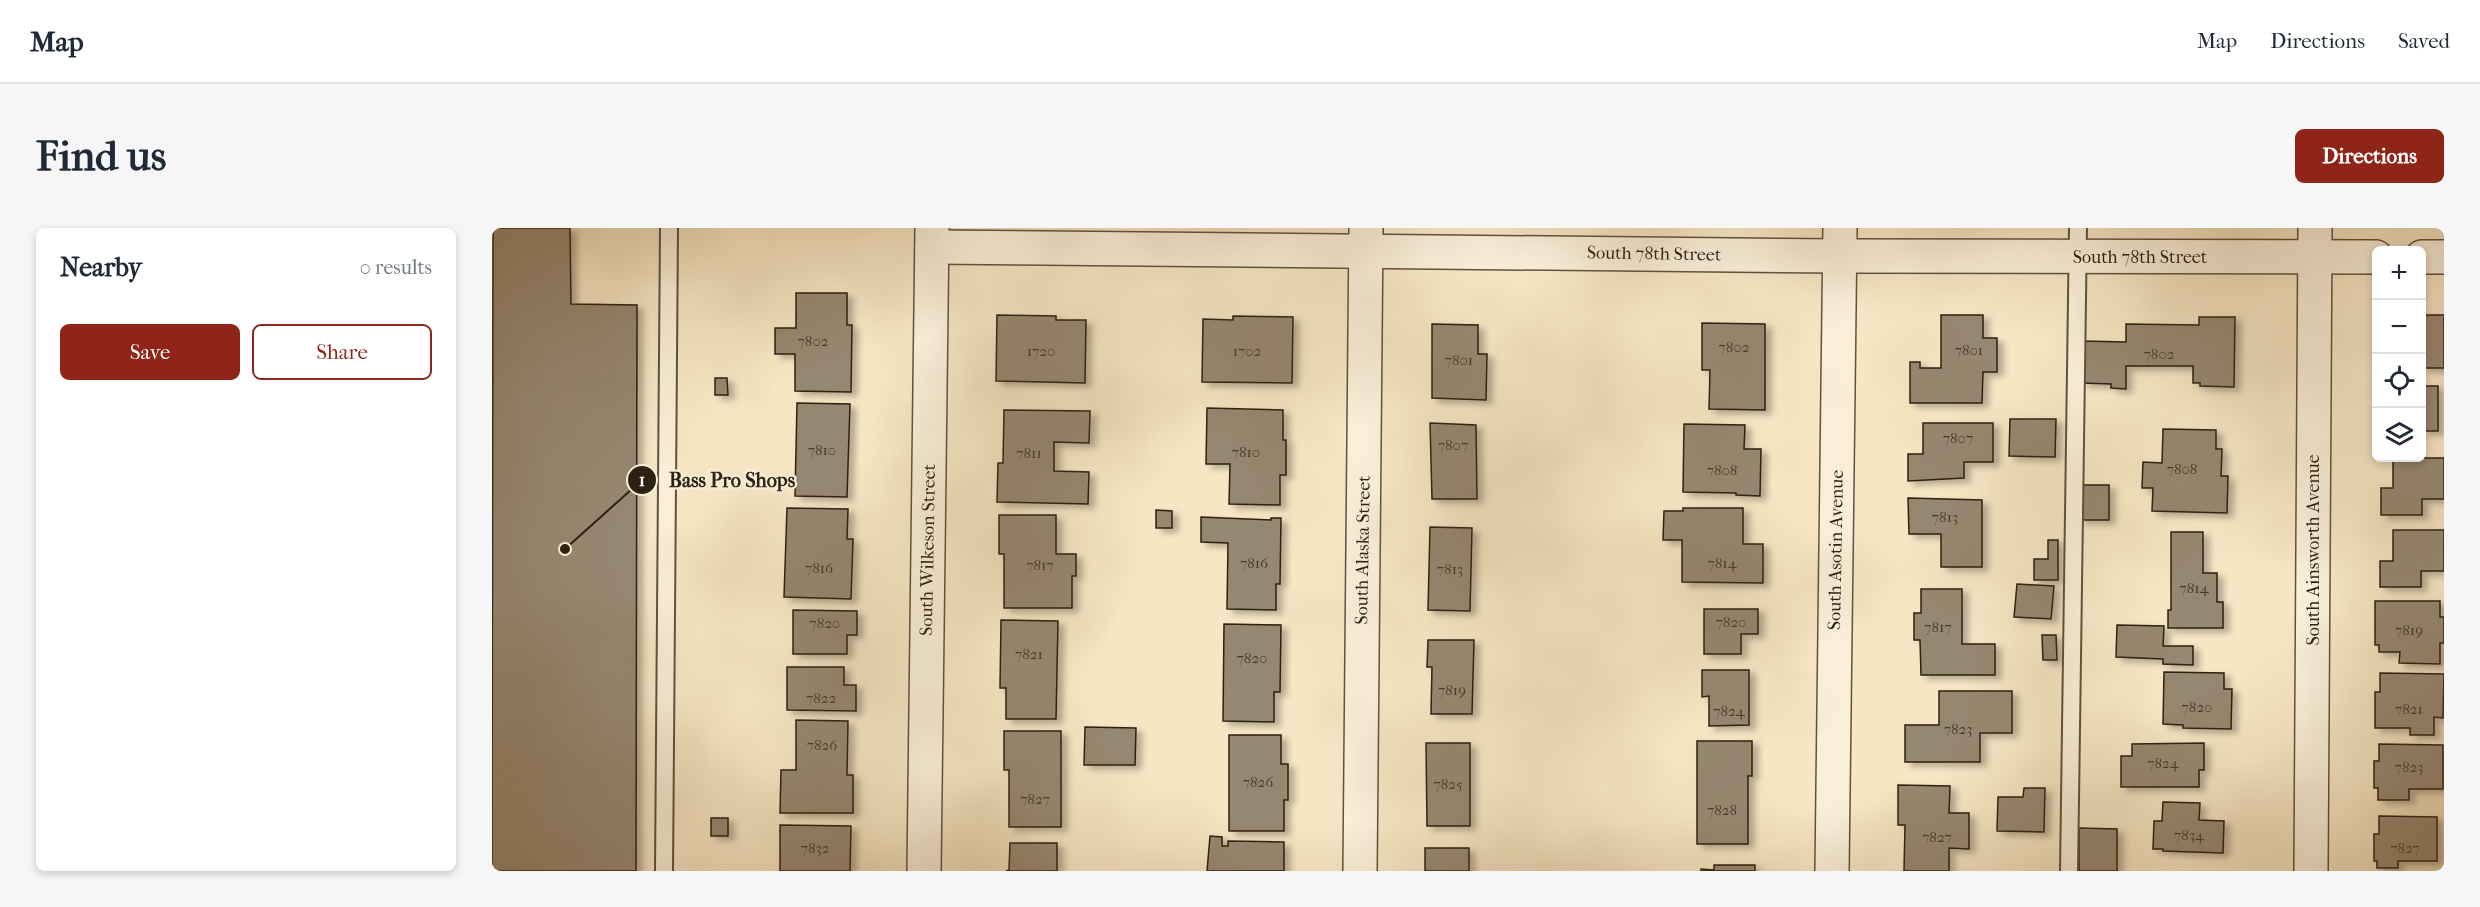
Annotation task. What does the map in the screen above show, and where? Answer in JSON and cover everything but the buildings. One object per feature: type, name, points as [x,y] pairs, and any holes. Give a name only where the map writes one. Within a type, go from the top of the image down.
[{"type":"street","name":"South 78th Street","points":[[932,238],[2315,242],[2372,256]]},
{"type":"street","name":"South Wilkeson Street","points":[[924,871],[932,238]]},
{"type":"street","name":"South Alaska Street","points":[[1360,871],[1366,239]]},
{"type":"street","name":"South Asotin Avenue","points":[[1833,871],[1840,242]]},
{"type":"street","name":"South Ainsworth Avenue","points":[[2311,871],[2315,242]]},
{"type":"street","points":[[2426,257],[2444,257]]},
{"type":"lane","points":[[664,871],[669,228]]},
{"type":"lane","points":[[2068,871],[2078,242]]},
{"type":"place","name":"Bass Pro Shops","points":[[565,549]]}]
